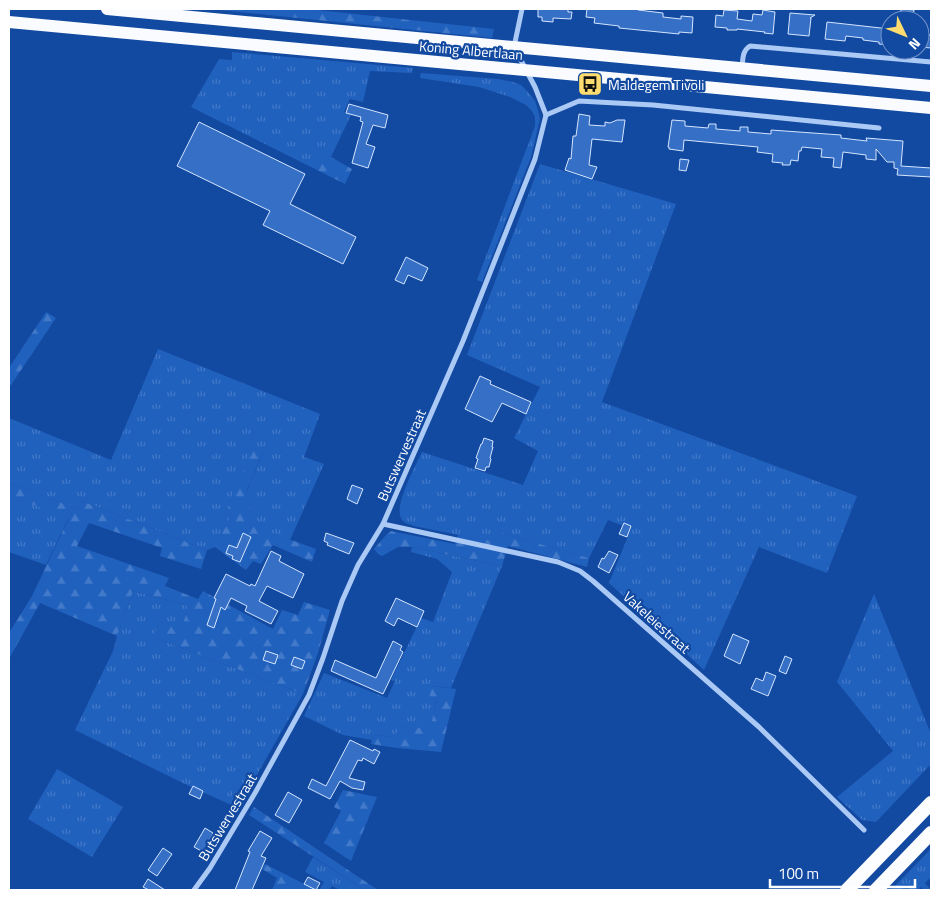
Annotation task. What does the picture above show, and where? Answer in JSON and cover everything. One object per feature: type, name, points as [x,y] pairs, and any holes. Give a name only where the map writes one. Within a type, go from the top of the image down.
[{"type":"highway","points":[[847,890],[931,803]]},
{"type":"highway","points":[[876,890],[931,833]]},
{"type":"main road","name":"Koning Albertlaan","points":[[107,9],[931,86]]},
{"type":"main road","name":"Koning Albertlaan","points":[[9,22],[931,108]]},
{"type":"street","points":[[522,9],[514,47],[535,87],[546,115],[579,101],[653,105],[879,128]]},
{"type":"street","points":[[742,68],[746,48],[750,46],[931,62]]},
{"type":"street","name":"Butswervestraat","points":[[194,890],[210,868],[255,793],[309,695],[342,601],[358,565],[383,524],[463,341],[535,159],[546,115]]},
{"type":"street","name":"Vakeleiestraat","points":[[383,524],[533,556],[558,562],[580,571],[594,581],[759,727],[864,830]]},
{"type":"green space","points":[[209,9],[308,9],[494,29],[492,38]]},
{"type":"green space","points":[[232,52],[413,68],[412,73],[370,71],[363,102],[350,99],[344,112],[351,115],[331,157],[320,159],[311,167],[191,107],[219,59],[232,60]]},
{"type":"green space","points":[[421,73],[498,79],[513,82],[521,85],[528,92],[535,101],[538,110],[540,119],[531,157],[482,282],[477,280],[535,126],[535,117],[526,105],[510,97],[479,87],[420,78]]},
{"type":"green space","points":[[323,156],[331,157],[352,169],[345,184],[311,167],[315,160]]},
{"type":"green space","points":[[540,164],[676,204],[602,402],[857,496],[827,573],[759,547],[704,670],[609,583],[631,529],[608,520],[589,558],[502,533],[498,543],[414,526],[401,518],[400,504],[422,452],[523,485],[538,451],[514,438],[540,387],[467,355]]},
{"type":"green space","points":[[46,312],[56,318],[9,388],[9,368]]},
{"type":"green space","points":[[158,349],[320,414],[304,457],[324,464],[290,540],[244,523],[251,506],[246,493],[264,450],[215,547],[207,550],[82,501],[78,509],[9,483],[9,418],[111,460]]},
{"type":"green space","points":[[253,446],[264,450],[246,492],[251,506],[245,523],[316,549],[312,562],[273,545],[261,564],[253,561],[246,570],[215,547],[229,519],[225,515]]},
{"type":"green space","points":[[9,483],[78,509],[82,501],[207,550],[201,569],[160,556],[162,548],[89,523],[77,546],[169,578],[165,586],[198,599],[203,591],[273,629],[282,610],[298,615],[304,602],[330,610],[318,653],[303,694],[153,637],[160,622],[182,626],[189,606],[133,591],[117,636],[40,603],[9,659],[9,633],[32,596],[69,518],[9,496]]},
{"type":"green space","points":[[9,496],[69,517],[46,565],[9,552]]},
{"type":"green space","points":[[391,531],[455,544],[458,535],[498,542],[502,533],[589,558],[587,567],[508,546],[502,566],[412,547],[398,547],[382,556],[374,549]]},
{"type":"green space","points":[[412,547],[502,566],[451,688],[433,686],[437,699],[430,729],[398,727],[396,737],[373,735],[372,740],[343,735],[304,716],[324,673],[387,698],[395,681],[391,680],[421,618],[433,622],[452,572],[437,559],[411,552]]},
{"type":"green space","points":[[133,591],[189,606],[182,627],[160,622],[153,637],[303,694],[238,808],[75,730],[113,651]]},
{"type":"green space","points":[[874,594],[931,734],[931,764],[876,822],[862,820],[837,797],[893,751],[837,682]]},
{"type":"green space","points":[[432,686],[456,689],[441,752],[371,744],[373,735],[396,737],[398,727],[430,728],[437,700],[429,698]]},
{"type":"green space","points":[[57,769],[123,807],[92,857],[28,819]]},
{"type":"green space","points":[[343,790],[377,797],[351,861],[324,843],[341,811],[334,807]]},
{"type":"green space","points":[[254,807],[378,890],[365,890],[249,815]]},
{"type":"green space","points":[[931,849],[931,877],[925,883],[931,890],[924,890],[921,887],[918,890],[911,890],[906,885],[901,890],[891,890]]},
{"type":"green space","points":[[313,857],[365,890],[340,890],[332,886],[329,890],[319,890],[324,882],[305,872]]},
{"type":"green space","points":[[265,864],[316,890],[272,890],[277,878],[262,869]]},
{"type":"building","points":[[538,9],[568,9],[568,12],[572,12],[571,19],[553,18],[553,22],[542,21],[542,17],[538,17]]},
{"type":"building","points":[[587,9],[638,9],[663,13],[663,17],[681,19],[681,16],[693,17],[692,33],[679,32],[679,34],[619,28],[619,26],[594,23],[595,18],[586,17]]},
{"type":"building","points":[[724,10],[738,11],[737,19],[752,21],[753,14],[762,15],[763,10],[775,12],[773,34],[737,29],[727,30],[727,28],[715,27],[716,15],[723,16]]},
{"type":"building","points":[[790,13],[815,15],[810,18],[809,36],[788,34]]},
{"type":"building","points":[[827,22],[880,28],[880,44],[879,42],[863,40],[863,38],[846,36],[845,41],[825,39]]},
{"type":"building","points":[[349,104],[388,115],[385,128],[373,125],[366,144],[375,147],[368,168],[352,163],[363,122],[360,121],[361,117],[346,113]]},
{"type":"building","points":[[579,114],[590,116],[589,125],[605,126],[605,122],[625,120],[622,142],[592,139],[589,165],[597,167],[592,179],[565,170],[569,158],[571,159],[573,136],[576,136]]},
{"type":"building","points":[[672,120],[685,121],[685,126],[708,128],[709,124],[716,124],[716,129],[740,131],[740,127],[748,127],[748,132],[771,134],[771,130],[841,135],[841,138],[867,141],[866,138],[903,141],[901,166],[931,168],[931,177],[897,175],[898,169],[894,168],[894,162],[887,162],[876,149],[876,160],[866,159],[866,155],[843,152],[841,168],[833,167],[834,158],[821,157],[822,149],[802,147],[801,151],[799,151],[798,161],[791,160],[790,165],[782,165],[783,163],[772,162],[773,154],[757,152],[758,147],[684,140],[683,151],[669,149]]},
{"type":"building","points":[[199,122],[305,174],[290,204],[356,237],[343,264],[263,225],[270,211],[177,166]]},
{"type":"building","points":[[680,159],[689,160],[686,171],[679,170]]},
{"type":"building","points":[[406,257],[428,268],[422,281],[408,275],[404,284],[395,280]]},
{"type":"building","points":[[480,376],[491,381],[490,384],[531,402],[526,414],[502,403],[492,422],[465,409]]},
{"type":"building","points":[[484,438],[493,441],[489,467],[486,467],[485,471],[475,468],[478,459],[476,458]]},
{"type":"building","points":[[352,485],[363,489],[357,504],[347,499]]},
{"type":"building","points":[[624,523],[631,526],[627,537],[619,534]]},
{"type":"building","points":[[243,533],[251,537],[240,562],[232,559],[233,556],[226,553],[229,545],[237,548]]},
{"type":"building","points":[[326,533],[354,543],[349,554],[327,545],[328,543],[324,541]]},
{"type":"building","points":[[271,551],[281,556],[279,561],[304,574],[293,598],[267,586],[259,601],[278,611],[271,624],[245,611],[247,606],[231,598],[225,610],[221,607],[214,628],[207,625],[216,599],[214,598],[226,574],[250,586],[251,584],[255,586]]},
{"type":"building","points":[[609,551],[618,555],[609,573],[598,567],[602,558],[604,559]]},
{"type":"building","points":[[396,598],[424,611],[417,627],[398,618],[394,626],[385,621]]},
{"type":"building","points":[[733,634],[749,641],[740,664],[724,656]]},
{"type":"building","points":[[393,641],[402,646],[400,650],[403,652],[383,694],[331,671],[335,660],[376,678]]},
{"type":"building","points":[[266,651],[278,655],[275,664],[263,660]]},
{"type":"building","points":[[785,656],[792,659],[786,674],[779,671]]},
{"type":"building","points":[[294,657],[305,661],[302,669],[291,665]]},
{"type":"building","points":[[766,672],[776,676],[768,696],[751,689],[756,678],[763,681]]},
{"type":"building","points":[[350,740],[373,751],[374,749],[380,752],[374,764],[363,758],[362,761],[358,760],[349,778],[365,782],[363,790],[352,788],[340,781],[330,799],[308,788],[312,779],[326,786]]},
{"type":"building","points":[[193,786],[203,791],[200,799],[189,794]]},
{"type":"building","points":[[288,792],[302,800],[289,823],[275,815]]},
{"type":"building","points":[[205,828],[213,833],[207,845],[213,848],[209,855],[194,847]]},
{"type":"building","points":[[260,831],[272,838],[261,856],[266,858],[252,890],[235,890],[250,852],[248,851]]},
{"type":"building","points":[[163,848],[172,854],[157,876],[148,870]]},
{"type":"building","points":[[308,877],[320,883],[316,890],[304,884]]},
{"type":"building","points":[[148,879],[165,890],[149,890],[143,887]]},
{"type":"place","name":"Maldegem Tivoli","points":[[590,84]]}]
